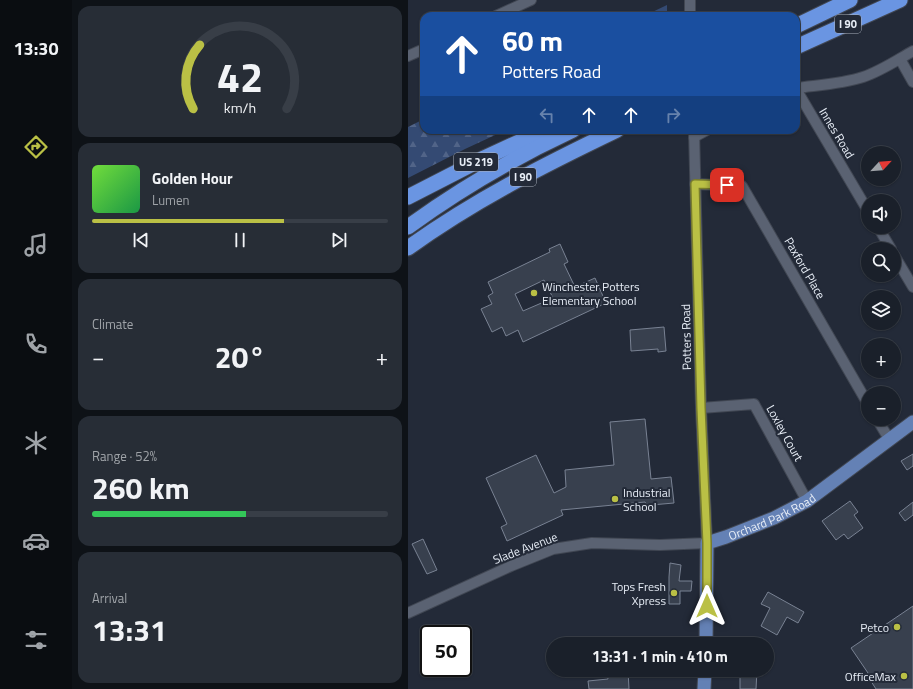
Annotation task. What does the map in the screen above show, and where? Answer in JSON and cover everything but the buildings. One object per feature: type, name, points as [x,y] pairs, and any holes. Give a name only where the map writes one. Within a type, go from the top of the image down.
[{"type":"highway","name":"I 90","points":[[800,45],[900,0]]},
{"type":"highway","name":"I 90","points":[[800,24],[848,1]]},
{"type":"highway","points":[[800,17],[815,10],[848,1]]},
{"type":"highway","name":"US 219","points":[[408,197],[478,161],[536,134]]},
{"type":"highway","name":"I 90","points":[[408,227],[429,211],[498,168],[565,134]]},
{"type":"highway","name":"I 90","points":[[408,248],[433,230],[487,196],[538,168],[609,134]]},
{"type":"highway","points":[[408,253],[433,230]]},
{"type":"main road","name":"Orchard Park Road","points":[[707,543],[774,518],[807,501],[913,422]]},
{"type":"main road","points":[[706,637],[707,543]]},
{"type":"main road","points":[[704,689],[705,677]]},
{"type":"street","points":[[505,12],[531,0]]},
{"type":"street","points":[[690,0],[690,12]]},
{"type":"street","points":[[408,56],[420,51]]},
{"type":"street","points":[[800,87],[864,77],[878,71],[913,51]]},
{"type":"street","points":[[900,59],[913,82]]},
{"type":"street","name":"Innes Road","points":[[800,95],[861,199]]},
{"type":"street","name":"Potters Road","points":[[694,134],[701,408],[707,543]]},
{"type":"street","name":"Paxford Place","points":[[695,184],[742,186],[861,392]]},
{"type":"street","points":[[901,267],[913,287]]},
{"type":"street","name":"Loxley Court","points":[[701,408],[754,404],[807,501]]},
{"type":"street","points":[[881,426],[889,439]]},
{"type":"street","name":"Slade Avenue","points":[[408,613],[553,549],[592,543],[655,545],[707,543]]},
{"type":"green space","points":[[667,5],[667,12],[652,12]]},
{"type":"green space","points":[[420,121],[420,134],[497,134],[408,178],[408,127]]},
{"type":"place","name":"Winchester Potters Elementary School","points":[[534,293]]},
{"type":"place","name":"Industrial School","points":[[615,499]]},
{"type":"place","name":"Tops Fresh Xpress","points":[[674,593]]},
{"type":"place","name":"Petco","points":[[897,627]]},
{"type":"place","name":"OfficeMax","points":[[904,676]]},
{"type":"route","points":[[707,606],[707,543],[701,408],[695,184],[727,185]]}]
